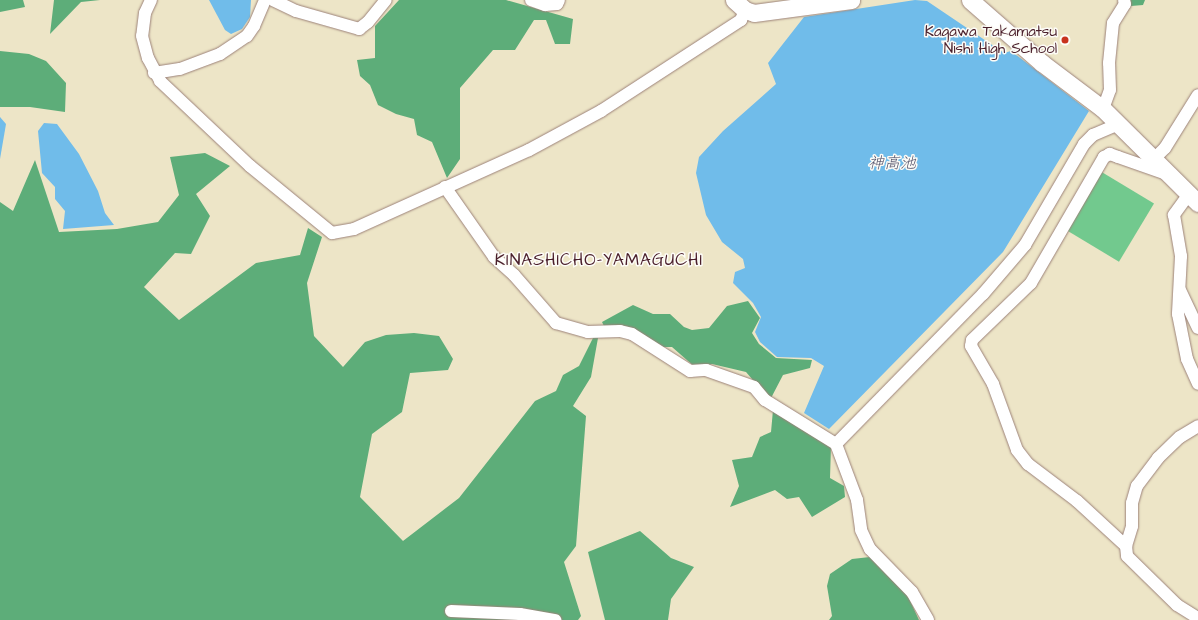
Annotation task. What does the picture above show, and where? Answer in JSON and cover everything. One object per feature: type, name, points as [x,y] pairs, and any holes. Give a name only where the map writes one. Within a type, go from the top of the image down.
[{"type":"street","points":[[151,0],[145,13],[142,36],[154,73],[250,166],[332,233],[354,229],[529,150],[602,111],[741,20],[739,5]]},
{"type":"street","points":[[154,73],[180,69],[220,54],[247,36],[261,14],[262,3],[265,0]]},
{"type":"street","points":[[273,0],[296,11],[359,29],[368,22],[386,0]]},
{"type":"street","points":[[531,0],[545,5],[557,4],[559,0]]},
{"type":"street","points":[[739,5],[754,12],[851,0]]},
{"type":"street","points":[[970,0],[1042,63],[1103,109],[1120,124],[1194,199],[1174,215],[1181,256],[1178,314],[1187,359],[1198,384]]},
{"type":"street","points":[[1103,109],[1110,90],[1109,62],[1113,23],[1125,4],[1124,0]]},
{"type":"street","points":[[1155,158],[1165,148],[1198,95]]},
{"type":"street","points":[[836,444],[983,294],[1025,244],[1084,144],[1093,135],[1120,124]]},
{"type":"street","points":[[1126,546],[1078,501],[1028,464],[1017,450],[993,384],[971,346],[972,340],[1031,283],[1104,157],[1110,154],[1118,156],[1171,175]]},
{"type":"street","points":[[445,187],[494,257],[514,274],[556,323],[588,332],[620,331],[632,334],[690,371],[706,370],[754,387],[765,400],[836,444],[857,500],[861,530],[870,549],[912,592],[928,620]]},
{"type":"street","points":[[1179,287],[1198,328]]},
{"type":"street","points":[[1198,426],[1180,437],[1158,458],[1138,486],[1132,503],[1132,526],[1126,546],[1127,556],[1177,604],[1198,618]]},
{"type":"street","points":[[451,611],[520,614],[555,620]]},
{"type":"green space","points":[[0,0],[23,0],[25,7],[0,12]]},
{"type":"green space","points":[[54,0],[100,0],[81,2],[50,34]]},
{"type":"green space","points":[[399,0],[506,0],[573,19],[570,44],[555,44],[546,20],[534,20],[515,50],[493,50],[460,88],[460,159],[447,178],[432,142],[417,135],[414,119],[396,114],[378,105],[370,85],[360,76],[357,60],[375,58],[375,26]]},
{"type":"green space","points":[[1130,0],[1145,0],[1143,5],[1131,6]]},
{"type":"green space","points":[[0,51],[29,54],[46,61],[66,83],[65,112],[30,107],[0,107]]},
{"type":"green space","points":[[205,153],[230,166],[196,194],[210,216],[191,254],[175,253],[144,287],[179,320],[256,263],[300,255],[308,228],[322,237],[307,283],[314,336],[343,367],[365,342],[386,335],[414,333],[439,336],[453,359],[448,370],[410,373],[402,412],[372,434],[360,497],[403,541],[459,498],[535,401],[556,391],[563,375],[579,366],[594,336],[598,338],[591,377],[573,406],[586,416],[576,546],[564,562],[581,616],[578,620],[0,620],[0,202],[13,211],[35,160],[59,232],[117,229],[158,222],[179,195],[170,157]]},
{"type":"green space","points":[[1100,171],[1154,203],[1119,262],[1065,229]]},
{"type":"green space","points":[[748,301],[760,318],[752,333],[759,344],[776,358],[812,360],[810,368],[783,375],[770,400],[746,372],[712,364],[696,368],[672,347],[657,347],[605,328],[602,322],[633,305],[653,314],[670,314],[684,327],[692,330],[709,328],[727,306]]},
{"type":"green space","points":[[773,410],[831,446],[830,478],[844,486],[845,497],[812,517],[799,497],[787,499],[775,490],[730,507],[739,486],[732,460],[752,457],[760,437],[771,432]]},
{"type":"green space","points":[[640,531],[671,558],[694,567],[671,599],[668,620],[605,620],[588,552]]},
{"type":"green space","points":[[870,557],[907,594],[919,620],[829,620],[832,616],[827,586],[830,574],[852,559]]},
{"type":"water","points":[[209,0],[251,0],[250,17],[242,29],[231,34],[225,30]]},
{"type":"water","name":"神高池","points":[[915,0],[927,1],[1004,53],[1011,51],[1089,111],[1003,252],[829,429],[804,413],[824,366],[811,358],[777,357],[760,342],[755,332],[761,317],[753,303],[733,283],[735,272],[745,268],[743,259],[722,242],[706,215],[696,173],[699,157],[723,131],[776,84],[768,63],[804,17]]},
{"type":"water","points":[[0,117],[6,124],[0,159]]},
{"type":"water","points":[[44,123],[57,124],[79,154],[98,191],[105,213],[114,225],[63,229],[65,211],[55,199],[55,187],[42,173],[38,131]]},
{"type":"place","name":"Kagawa Takamatsu Nishi High School","points":[[1065,40]]},
{"type":"district","name":"KINASHICHO-YAMAGUCHI","points":[[599,261]]}]
